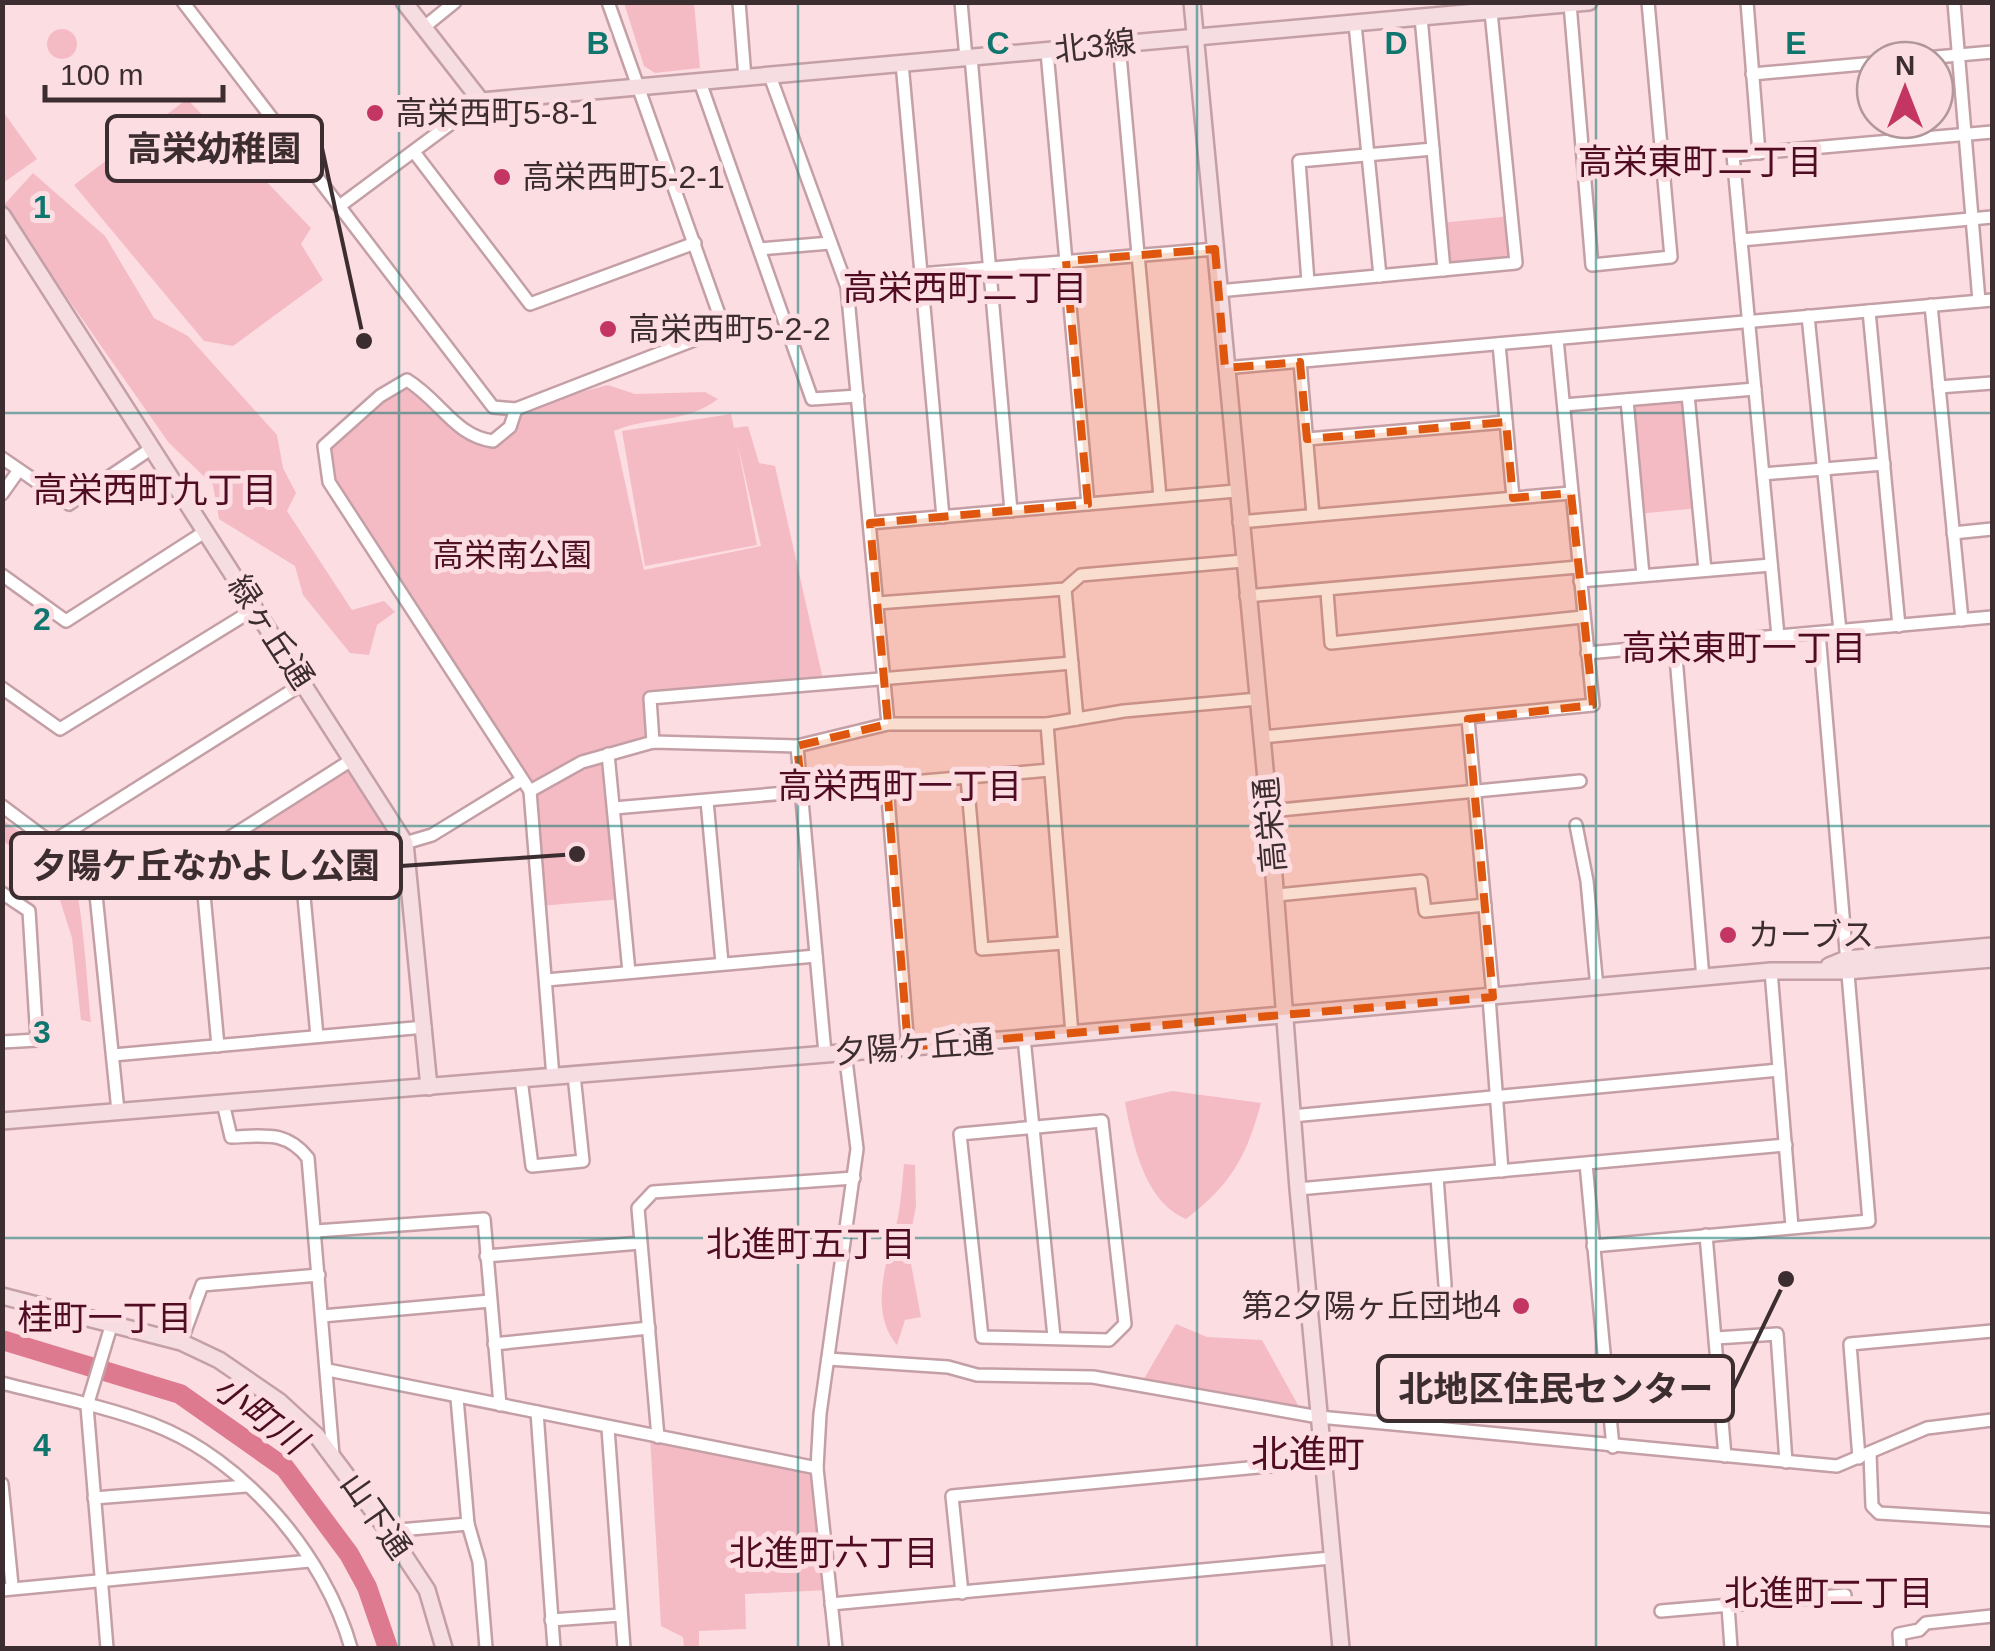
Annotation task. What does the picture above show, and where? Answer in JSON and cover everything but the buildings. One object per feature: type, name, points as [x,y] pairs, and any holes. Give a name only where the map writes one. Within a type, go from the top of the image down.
[{"type":"street","points":[[182,2],[493,407],[516,409],[717,331],[720,316],[608,2]]},
{"type":"street","points":[[341,205],[482,101],[404,2]]},
{"type":"street","points":[[423,28],[455,2]]},
{"type":"street","points":[[739,2],[745,78]]},
{"type":"street","points":[[961,2],[1012,511]]},
{"type":"street","name":"高栄通","points":[[1192,2],[1242,562],[1277,894],[1298,1190],[1341,1648]]},
{"type":"street","name":"北3線","points":[[482,101],[1355,24],[1411,13],[1589,2]]},
{"type":"street","points":[[1572,4],[1592,264],[1671,256],[1648,2]]},
{"type":"street","points":[[1747,2],[1760,153]]},
{"type":"street","points":[[1225,368],[1986,300],[1973,218],[1954,2]]},
{"type":"street","points":[[1218,291],[1516,263],[1491,7]]},
{"type":"street","points":[[1411,13],[1433,149],[1444,270]]},
{"type":"street","points":[[1355,24],[1380,276]]},
{"type":"street","points":[[1119,44],[1160,498]]},
{"type":"street","points":[[1048,52],[1088,504]]},
{"type":"street","points":[[1955,55],[1992,52]]},
{"type":"street","points":[[902,63],[943,517]]},
{"type":"street","points":[[1752,74],[1855,64]]},
{"type":"street","points":[[770,76],[847,287],[888,724]]},
{"type":"street","points":[[700,82],[812,399],[858,396]]},
{"type":"street","points":[[1778,636],[1733,155],[1992,132]]},
{"type":"street","points":[[1308,282],[1299,161],[1433,149]]},
{"type":"street","points":[[414,152],[530,304],[695,242]]},
{"type":"street","name":"緑ヶ丘通","points":[[2,215],[405,843],[429,1087]]},
{"type":"street","points":[[1741,240],[1992,216]]},
{"type":"street","points":[[760,249],[830,244]]},
{"type":"street","points":[[920,274],[1215,249]]},
{"type":"street","points":[[1931,305],[1962,620]]},
{"type":"street","points":[[1869,311],[1900,626]]},
{"type":"street","points":[[1808,316],[1840,631]]},
{"type":"street","points":[[1262,737],[1593,705],[1557,339]]},
{"type":"street","points":[[1500,344],[1513,498]]},
{"type":"street","points":[[1300,362],[1314,515]]},
{"type":"street","points":[[516,409],[510,427],[493,441],[470,438],[428,394],[407,380],[380,396],[324,446],[329,482],[530,791],[553,1076]]},
{"type":"street","points":[[1939,387],[1992,382]]},
{"type":"street","points":[[1564,405],[1755,389]]},
{"type":"street","points":[[1688,395],[1705,570]]},
{"type":"street","points":[[1627,400],[1642,575]]},
{"type":"street","points":[[1307,439],[1506,422]]},
{"type":"street","points":[[2,458],[69,504],[152,448]]},
{"type":"street","points":[[1763,474],[1884,464]]},
{"type":"street","points":[[2,494],[20,470]]},
{"type":"street","points":[[870,523],[1236,491]]},
{"type":"street","points":[[1239,522],[1571,492]]},
{"type":"street","points":[[1953,532],[1992,529]]},
{"type":"street","points":[[2,575],[66,621],[206,532]]},
{"type":"street","points":[[877,603],[1065,589],[1081,574],[1242,562]]},
{"type":"street","points":[[1580,581],[1771,565]]},
{"type":"street","points":[[1246,596],[1578,567]]},
{"type":"street","points":[[1065,589],[1076,719]]},
{"type":"street","points":[[1326,592],[1330,643],[1583,616]]},
{"type":"street","points":[[2,688],[60,729],[256,608]]},
{"type":"street","points":[[1587,652],[1992,617]]},
{"type":"street","points":[[1593,1246],[1869,1221],[1819,633]]},
{"type":"street","points":[[1675,645],[1703,978]]},
{"type":"street","points":[[654,742],[650,698],[1072,663]]},
{"type":"street","points":[[52,842],[304,682]]},
{"type":"street","points":[[530,791],[582,762],[654,742],[796,746],[888,724],[1047,724],[1258,699]]},
{"type":"street","points":[[1468,719],[1486,905],[1502,1171]]},
{"type":"street","points":[[1047,724],[1072,1034]]},
{"type":"street","points":[[796,746],[825,1053]]},
{"type":"street","points":[[608,754],[629,972]]},
{"type":"street","points":[[218,1046],[201,862],[212,848],[352,759]]},
{"type":"street","points":[[614,808],[1050,770]]},
{"type":"street","points":[[967,778],[982,949],[1064,943]]},
{"type":"street","points":[[2,806],[94,874],[405,843],[432,835],[520,781]]},
{"type":"street","points":[[1269,811],[1580,781]]},
{"type":"street","points":[[887,785],[908,1047]]},
{"type":"street","points":[[707,801],[722,963]]},
{"type":"street","points":[[1576,826],[1588,881],[1597,988]]},
{"type":"street","points":[[300,854],[317,1036]]},
{"type":"street","points":[[94,874],[118,1111]]},
{"type":"street","points":[[1277,894],[1422,882],[1425,912],[1486,905]]},
{"type":"street","points":[[2,893],[28,911],[37,1040],[2,1042]]},
{"type":"street","name":"夕陽ケ丘通","points":[[2,1120],[1286,1016],[1826,968],[1992,946]]},
{"type":"street","points":[[546,980],[816,956]]},
{"type":"street","name":"夕陽ケ丘通","points":[[1847,965],[1992,958]]},
{"type":"street","points":[[1771,971],[1792,1227]]},
{"type":"street","points":[[113,1055],[425,1027]]},
{"type":"street","points":[[1024,1038],[1054,1338]]},
{"type":"street","points":[[836,1648],[817,1468],[856,1149],[845,1052]]},
{"type":"street","points":[[1292,1116],[1779,1070]]},
{"type":"street","points":[[521,1079],[532,1166],[583,1161],[574,1075]]},
{"type":"street","points":[[223,1103],[231,1137],[281,1135],[296,1143],[308,1158],[333,1456]]},
{"type":"street","points":[[1102,1120],[1125,1324],[1109,1340],[982,1336],[960,1134],[1032,1127],[1102,1120]]},
{"type":"street","points":[[1298,1190],[1786,1146]]},
{"type":"street","points":[[1586,1164],[1612,1447]]},
{"type":"street","points":[[1437,1177],[1444,1285]]},
{"type":"street","points":[[658,1437],[638,1208],[652,1192],[854,1178]]},
{"type":"street","points":[[316,1231],[484,1219],[500,1405]]},
{"type":"street","points":[[1706,1235],[1725,1456]]},
{"type":"street","points":[[486,1256],[640,1243]]},
{"type":"street","points":[[182,1342],[202,1285],[320,1275]]},
{"type":"street","name":"山下通","points":[[2,1296],[110,1331],[182,1342],[253,1381],[318,1436],[388,1531],[427,1590],[444,1648]]},
{"type":"street","points":[[322,1316],[490,1301]]},
{"type":"street","points":[[494,1344],[649,1328]]},
{"type":"street","points":[[108,1648],[89,1400],[110,1331]]},
{"type":"street","points":[[1992,1332],[1850,1344],[1872,1506],[1879,1513],[1992,1520]]},
{"type":"street","points":[[1716,1338],[1777,1334],[1786,1462]]},
{"type":"street","points":[[828,1359],[948,1367],[977,1375],[1093,1377],[1319,1417],[1836,1466],[1927,1428],[1992,1420]]},
{"type":"street","points":[[328,1370],[817,1468]]},
{"type":"street","points":[[2,1384],[89,1400],[154,1425],[214,1460],[289,1530],[342,1615],[351,1648]]},
{"type":"street","points":[[457,1398],[468,1524],[479,1562],[486,1648]]},
{"type":"street","points":[[536,1412],[554,1648]]},
{"type":"street","points":[[608,1428],[624,1648]]},
{"type":"street","points":[[962,1592],[952,1496],[1322,1461]]},
{"type":"street","points":[[2,1484],[7,1588],[310,1561]]},
{"type":"street","points":[[94,1498],[246,1486]]},
{"type":"street","points":[[388,1531],[468,1524]]},
{"type":"street","points":[[831,1604],[1332,1558]]},
{"type":"street","points":[[1661,1611],[1846,1595]]},
{"type":"street","points":[[1728,1606],[1731,1648]]},
{"type":"street","points":[[552,1620],[621,1615]]},
{"type":"street","points":[[1900,1648],[1899,1634],[1919,1630],[1926,1622],[1992,1616]]},
{"type":"highlighted area","points":[[1215,249],[1225,368],[1300,362],[1307,439],[1506,422],[1513,498],[1571,493],[1593,705],[1468,719],[1493,997],[908,1047],[887,785],[802,792],[797,746],[888,724],[870,523],[1088,504],[1066,261]]},
{"type":"green space","points":[[624,3],[694,3],[700,68],[655,73],[644,66]]},
{"type":"green space","points":[[62,29],[73,33],[77,44],[73,55],[62,59],[51,55],[47,44],[51,33]]},
{"type":"green space","points":[[187,99],[311,228],[301,244],[323,280],[233,346],[204,341],[74,185]]},
{"type":"green space","points":[[2,110],[37,159],[3,183],[2,183]]},
{"type":"green space","points":[[33,173],[105,236],[154,318],[188,336],[277,435],[283,468],[296,493],[287,511],[352,610],[384,601],[395,612],[377,625],[369,655],[350,653],[303,595],[295,566],[219,519],[213,485],[169,443],[3,206]]},
{"type":"green space","points":[[1511,216],[1516,263],[1444,270],[1440,223]]},
{"type":"green space","name":"高栄南公園","points":[[407,380],[470,438],[496,439],[516,409],[608,385],[635,394],[705,392],[718,399],[692,413],[614,431],[644,570],[761,546],[737,441],[757,545],[645,566],[622,431],[731,414],[734,428],[748,426],[759,463],[775,466],[824,684],[651,699],[653,742],[608,755],[622,899],[540,906],[530,791],[329,482],[324,446]]},
{"type":"green space","points":[[1688,395],[1699,508],[1637,514],[1627,400]]},
{"type":"green space","points":[[353,759],[405,843],[201,862]]},
{"type":"green space","points":[[3,820],[64,866],[75,883],[91,1022],[81,1020],[72,938],[53,878],[3,841]]},
{"type":"green space","points":[[1172,1091],[1261,1103],[1235,1168],[1215,1194],[1186,1219],[1172,1211],[1150,1185],[1136,1152],[1125,1102]]},
{"type":"green space","points":[[904,1164],[915,1165],[916,1206],[908,1248],[921,1317],[905,1320],[897,1345],[884,1318],[882,1287],[899,1211]]},
{"type":"green space","points":[[1176,1324],[1207,1337],[1262,1340],[1298,1405],[1291,1409],[1142,1382]]},
{"type":"green space","points":[[650,1436],[817,1468],[829,1590],[745,1594],[746,1629],[699,1631],[699,1648],[684,1648],[683,1637],[661,1626]]},
{"type":"waterway","name":"小町川","points":[[2,1340],[180,1394],[285,1468],[349,1554],[367,1587],[388,1648]]},
{"type":"place","name":"高栄西町5-8-1","points":[[375,113]]},
{"type":"place","name":"高栄西町5-2-1","points":[[502,177]]},
{"type":"place","name":"高栄西町5-2-2","points":[[608,329]]},
{"type":"place","name":"高栄幼稚園","points":[[364,341]]},
{"type":"place","name":"夕陽ケ丘なかよし公園","points":[[577,854]]},
{"type":"place","name":"カーブス","points":[[1728,935]]},
{"type":"place","name":"北地区住民センター","points":[[1786,1279]]},
{"type":"place","name":"第2夕陽ヶ丘団地4","points":[[1521,1306]]},
{"type":"district","name":"高栄東町二丁目","points":[[1700,161]]},
{"type":"district","name":"高栄西町二丁目","points":[[965,287]]},
{"type":"district","name":"高栄西町九丁目","points":[[155,489]]},
{"type":"district","name":"高栄東町一丁目","points":[[1744,647]]},
{"type":"district","name":"高栄西町一丁目","points":[[900,785]]},
{"type":"district","name":"北進町五丁目","points":[[811,1243]]},
{"type":"district","name":"桂町一丁目","points":[[105,1317]]},
{"type":"district","name":"北進町","points":[[1308,1454]]},
{"type":"district","name":"北進町六丁目","points":[[834,1552]]},
{"type":"district","name":"北進町二丁目","points":[[1829,1592]]}]
